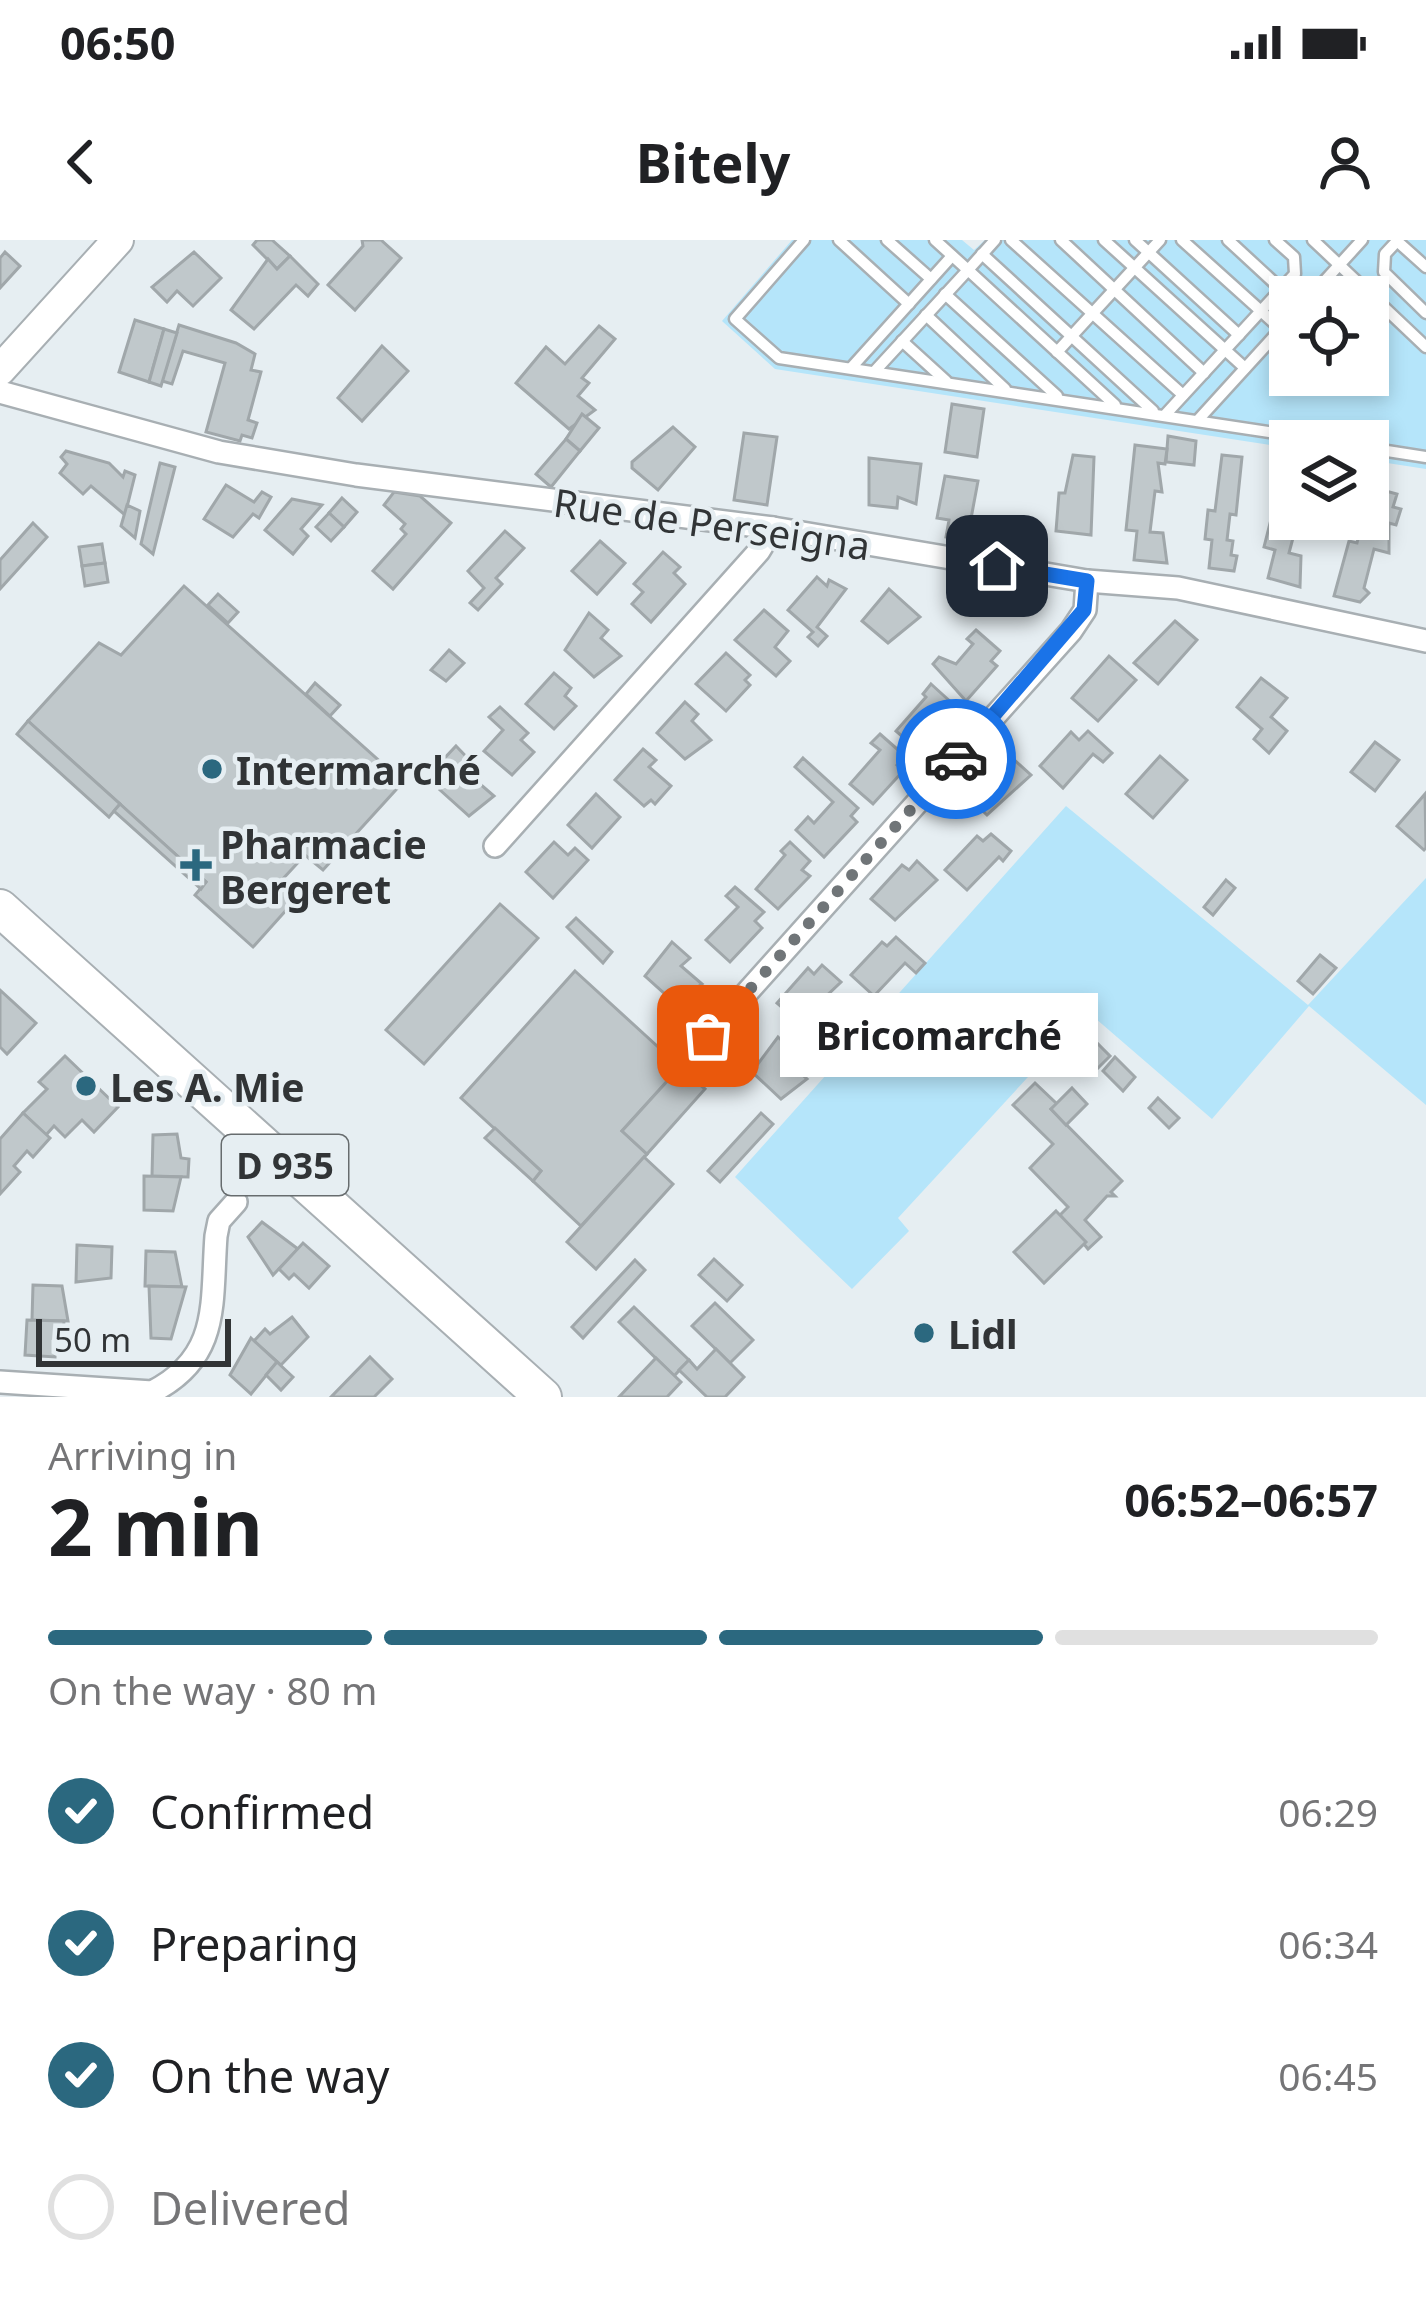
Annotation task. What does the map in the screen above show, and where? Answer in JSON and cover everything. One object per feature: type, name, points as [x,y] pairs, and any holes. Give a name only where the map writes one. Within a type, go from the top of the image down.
[{"type":"main road","points":[[0,370],[118,240]]},
{"type":"main road","points":[[0,881],[28,933]]},
{"type":"main road","name":"D 935","points":[[0,908],[543,1397]]},
{"type":"street","name":"Rue de Perseigna","points":[[0,392],[219,452],[356,476],[772,528],[1087,581],[1178,588],[1426,641]]},
{"type":"street","points":[[495,846],[759,550],[772,528]]},
{"type":"street","points":[[708,1036],[1071,632],[1084,610],[1087,581]]},
{"type":"street","points":[[0,1382],[152,1392],[171,1383],[209,1338],[216,1236],[219,1221],[236,1202]]},
{"type":"lane","points":[[804,240],[735,319],[779,358],[1269,431]]},
{"type":"lane","points":[[839,240],[909,304]]},
{"type":"lane","points":[[887,240],[932,279]]},
{"type":"lane","points":[[935,240],[1118,407]]},
{"type":"lane","points":[[874,372],[995,240]]},
{"type":"lane","points":[[1011,240],[1183,395]]},
{"type":"lane","points":[[1061,240],[1204,373]]},
{"type":"lane","points":[[1104,240],[1245,368]]},
{"type":"lane","points":[[1135,240],[1239,335]]},
{"type":"lane","points":[[1057,352],[1160,240]]},
{"type":"lane","points":[[1182,240],[1269,315]]},
{"type":"lane","points":[[1228,240],[1269,278]]},
{"type":"lane","points":[[1275,240],[1294,257],[1293,276]]},
{"type":"lane","points":[[1312,240],[1426,347]]},
{"type":"lane","points":[[1330,276],[1362,240]]},
{"type":"lane","points":[[1426,267],[1397,240],[1385,254],[1384,272],[1426,313]]},
{"type":"lane","points":[[982,254],[1160,414]]},
{"type":"lane","points":[[851,368],[952,256]]},
{"type":"lane","points":[[945,294],[1060,399]]},
{"type":"lane","points":[[1160,414],[1269,302]]},
{"type":"lane","points":[[926,315],[1007,391]]},
{"type":"lane","points":[[902,341],[948,383]]},
{"type":"lane","points":[[1198,420],[1269,342]]},
{"type":"lane","points":[[1389,451],[1426,457]]},
{"type":"shaded area","points":[[792,240],[962,240],[974,250],[985,240],[1426,240],[1426,469],[1389,463],[1389,420],[1269,420],[1269,445],[775,369],[722,321]]},
{"type":"shaded area","points":[[1066,806],[1308,1005],[1426,878],[1426,1105],[1309,1006],[1212,1119],[1088,1012],[898,1218],[909,1231],[852,1289],[735,1177]]},
{"type":"building","points":[[257,240],[272,240],[290,256],[277,269],[253,245]]},
{"type":"building","points":[[362,240],[381,240],[401,258],[355,310],[328,285],[363,246]]},
{"type":"building","points":[[5,252],[20,266],[0,288],[0,258]]},
{"type":"building","points":[[194,252],[221,278],[193,306],[177,291],[167,302],[152,287]]},
{"type":"building","points":[[290,256],[318,284],[308,296],[296,285],[254,329],[231,310],[268,259],[277,269]]},
{"type":"building","points":[[135,320],[164,329],[149,382],[119,372]]},
{"type":"building","points":[[179,325],[255,354],[251,370],[261,372],[248,420],[257,423],[252,438],[242,435],[240,441],[206,432],[225,363],[183,351],[172,384],[162,381]]},
{"type":"building","points":[[599,326],[615,339],[582,378],[589,383],[578,396],[595,410],[569,429],[516,383],[546,347],[565,364]]},
{"type":"building","points":[[164,329],[177,333],[161,386],[149,382]]},
{"type":"building","points":[[382,346],[408,371],[362,421],[338,398]]},
{"type":"building","points":[[952,404],[984,409],[977,457],[945,452]]},
{"type":"building","points":[[582,414],[599,428],[580,451],[566,439]]},
{"type":"building","points":[[673,427],[695,447],[658,490],[632,468],[632,462]]},
{"type":"building","points":[[744,433],[777,437],[767,505],[734,500]]},
{"type":"building","points":[[1168,436],[1196,441],[1194,465],[1166,462]]},
{"type":"building","points":[[566,439],[580,451],[551,487],[536,474]]},
{"type":"building","points":[[1135,445],[1167,449],[1165,464],[1158,463],[1162,492],[1155,491],[1150,532],[1163,533],[1167,563],[1134,560],[1137,531],[1126,530]]},
{"type":"building","points":[[66,451],[109,463],[123,477],[125,471],[135,475],[125,515],[91,486],[83,494],[60,473],[67,464],[61,457]]},
{"type":"building","points":[[1073,455],[1094,457],[1091,535],[1056,531],[1059,493],[1065,493]]},
{"type":"building","points":[[1222,455],[1242,457],[1236,515],[1230,514],[1227,540],[1233,541],[1231,555],[1237,556],[1234,571],[1209,568],[1212,540],[1205,539],[1208,510],[1215,511]]},
{"type":"building","points":[[869,458],[921,464],[916,504],[898,497],[897,508],[869,505]]},
{"type":"building","points":[[160,463],[175,467],[153,554],[141,544]]},
{"type":"building","points":[[945,476],[978,481],[967,540],[946,537],[949,520],[937,518]]},
{"type":"building","points":[[226,485],[254,502],[262,492],[271,497],[259,518],[253,514],[233,537],[204,519]]},
{"type":"building","points":[[394,492],[420,496],[451,523],[393,589],[373,571],[406,534],[401,529],[405,524],[384,505]]},
{"type":"building","points":[[1389,492],[1397,494],[1393,507],[1401,509],[1396,525],[1389,523]]},
{"type":"building","points":[[342,498],[357,512],[344,527],[329,513]]},
{"type":"building","points":[[292,499],[322,505],[301,529],[308,536],[293,554],[265,530]]},
{"type":"building","points":[[127,505],[140,511],[135,538],[121,526]]},
{"type":"building","points":[[329,513],[344,527],[331,541],[316,527]]},
{"type":"building","points":[[33,523],[47,537],[0,589],[0,560]]},
{"type":"building","points":[[1269,527],[1269,540],[1292,540],[1289,553],[1301,556],[1300,587],[1268,578],[1275,550],[1264,547]]},
{"type":"building","points":[[505,531],[524,548],[496,578],[502,584],[478,610],[470,603],[484,588],[468,571]]},
{"type":"building","points":[[1389,540],[1389,553],[1374,549],[1364,588],[1369,593],[1360,602],[1334,596],[1349,541]]},
{"type":"building","points":[[600,541],[625,563],[597,594],[572,571]]},
{"type":"building","points":[[102,544],[105,563],[82,566],[79,547]]},
{"type":"building","points":[[663,552],[680,567],[674,573],[685,584],[651,622],[632,604],[643,592],[634,584]]},
{"type":"building","points":[[105,563],[108,582],[85,586],[82,566]]},
{"type":"building","points":[[817,577],[827,586],[829,580],[846,589],[817,627],[827,636],[818,646],[808,637],[813,632],[788,610]]},
{"type":"building","points":[[184,586],[403,782],[323,870],[305,855],[280,882],[297,898],[253,947],[195,895],[206,882],[28,721],[99,643],[121,655]]},
{"type":"building","points":[[889,589],[920,617],[888,643],[862,621]]},
{"type":"building","points":[[218,594],[238,612],[228,623],[208,605]]},
{"type":"building","points":[[764,610],[788,631],[775,647],[790,661],[776,676],[735,640]]},
{"type":"building","points":[[589,613],[608,630],[601,638],[621,656],[594,677],[565,650]]},
{"type":"building","points":[[1175,621],[1197,640],[1158,684],[1134,663]]},
{"type":"building","points":[[976,630],[1000,651],[991,661],[997,666],[966,701],[933,664],[939,657],[956,664],[973,644],[967,639]]},
{"type":"building","points":[[449,650],[464,663],[446,681],[431,670]]},
{"type":"building","points":[[726,653],[750,675],[745,680],[750,685],[726,711],[696,684]]},
{"type":"building","points":[[1109,656],[1136,680],[1098,721],[1072,698]]},
{"type":"building","points":[[554,673],[571,688],[565,696],[576,706],[554,729],[526,704]]},
{"type":"building","points":[[1261,678],[1287,698],[1271,717],[1287,731],[1269,753],[1254,739],[1262,729],[1237,707]]},
{"type":"building","points":[[315,683],[340,705],[330,716],[306,694]]},
{"type":"building","points":[[931,684],[953,704],[944,713],[950,719],[920,752],[896,731],[926,697],[923,694]]},
{"type":"building","points":[[685,702],[698,714],[692,721],[711,740],[685,759],[657,733]]},
{"type":"building","points":[[500,707],[528,733],[521,740],[534,752],[512,775],[484,751],[503,730],[489,717]]},
{"type":"building","points":[[28,721],[120,804],[109,817],[17,734]]},
{"type":"building","points":[[1088,731],[1112,753],[1103,762],[1093,754],[1063,788],[1040,766],[1071,732],[1079,740]]},
{"type":"building","points":[[880,734],[905,756],[897,765],[904,770],[873,804],[850,784],[880,750],[871,743]]},
{"type":"building","points":[[1375,742],[1399,760],[1375,791],[1351,772]]},
{"type":"building","points":[[456,746],[480,771],[473,778],[494,796],[469,816],[440,790],[451,778],[438,765]]},
{"type":"building","points":[[643,749],[656,760],[649,767],[671,786],[655,804],[651,800],[644,806],[615,780]]},
{"type":"building","points":[[1010,756],[1031,775],[987,815],[965,794],[997,760],[1002,765]]},
{"type":"building","points":[[1160,756],[1187,780],[1153,818],[1126,794]]},
{"type":"building","points":[[803,758],[858,808],[851,816],[857,822],[824,857],[796,830],[808,817],[814,823],[833,802],[795,767]]},
{"type":"building","points":[[596,794],[620,817],[592,848],[568,825]]},
{"type":"building","points":[[1425,794],[1426,848],[1424,850],[1397,826]]},
{"type":"building","points":[[120,804],[206,882],[201,889],[114,811]]},
{"type":"building","points":[[991,834],[1011,851],[967,890],[945,870],[977,836],[983,841]]},
{"type":"building","points":[[554,842],[568,855],[575,848],[588,860],[553,898],[526,872]]},
{"type":"building","points":[[790,842],[810,861],[802,870],[810,876],[778,909],[756,889]]},
{"type":"building","points":[[917,861],[937,880],[895,920],[871,899],[902,865],[909,870]]},
{"type":"building","points":[[1226,880],[1235,888],[1213,915],[1204,907]]},
{"type":"building","points":[[735,887],[764,912],[755,921],[762,928],[730,962],[706,940],[738,907],[726,896]]},
{"type":"building","points":[[500,904],[538,938],[424,1064],[386,1030]]},
{"type":"building","points":[[576,918],[612,952],[603,963],[567,927]]},
{"type":"building","points":[[896,937],[925,963],[916,973],[905,963],[874,996],[851,975],[882,942],[887,946]]},
{"type":"building","points":[[672,942],[690,958],[681,966],[702,984],[675,1003],[645,976]]},
{"type":"building","points":[[1320,955],[1336,968],[1313,994],[1298,981]]},
{"type":"building","points":[[822,965],[841,982],[799,1022],[777,1003],[808,968],[814,974]]},
{"type":"building","points":[[575,971],[680,1067],[622,1131],[647,1154],[581,1226],[533,1181],[541,1171],[461,1098]]},
{"type":"building","points":[[0,990],[36,1023],[7,1054],[0,1047]]},
{"type":"building","points":[[778,1037],[795,1053],[787,1061],[807,1079],[781,1099],[752,1072]]},
{"type":"building","points":[[1071,1039],[1080,1047],[1097,1043],[1110,1056],[1098,1068],[1083,1055],[1077,1061],[1063,1047]]},
{"type":"building","points":[[65,1056],[118,1107],[94,1132],[82,1120],[65,1137],[54,1126],[46,1135],[23,1113],[47,1089],[39,1082]]},
{"type":"building","points":[[1115,1057],[1135,1077],[1123,1091],[1103,1071]]},
{"type":"building","points":[[680,1067],[705,1089],[647,1154],[622,1131]]},
{"type":"building","points":[[1035,1083],[1057,1104],[1051,1109],[1122,1181],[1111,1192],[1115,1196],[1107,1196],[1085,1220],[1101,1237],[1088,1249],[1060,1215],[1068,1207],[1030,1168],[1053,1144],[1013,1105]]},
{"type":"building","points":[[1072,1088],[1087,1104],[1066,1125],[1051,1109]]},
{"type":"building","points":[[1158,1098],[1179,1118],[1169,1128],[1149,1108]]},
{"type":"building","points":[[23,1113],[50,1138],[33,1157],[27,1151],[14,1166],[20,1172],[0,1194],[0,1139]]},
{"type":"building","points":[[761,1113],[773,1124],[720,1182],[708,1171]]},
{"type":"building","points":[[495,1128],[541,1171],[533,1181],[485,1138]]},
{"type":"building","points":[[177,1134],[181,1158],[189,1159],[188,1177],[152,1176],[153,1135]]},
{"type":"building","points":[[644,1157],[673,1184],[596,1269],[567,1242]]},
{"type":"building","points":[[144,1176],[181,1177],[173,1211],[144,1210]]},
{"type":"building","points":[[1056,1211],[1086,1242],[1044,1283],[1014,1252]]},
{"type":"building","points":[[262,1222],[298,1249],[273,1275],[248,1237]]},
{"type":"building","points":[[303,1243],[329,1266],[309,1288],[294,1274],[289,1279],[279,1269]]},
{"type":"building","points":[[77,1245],[112,1247],[111,1278],[76,1282]]},
{"type":"building","points":[[146,1251],[175,1252],[182,1287],[145,1286]]},
{"type":"building","points":[[714,1259],[742,1285],[727,1301],[699,1275]]},
{"type":"building","points":[[635,1260],[645,1270],[583,1338],[572,1327]]},
{"type":"building","points":[[33,1285],[62,1286],[68,1321],[32,1320]]},
{"type":"building","points":[[149,1286],[186,1287],[171,1339],[151,1338]]},
{"type":"building","points":[[715,1303],[753,1340],[730,1363],[692,1326]]},
{"type":"building","points":[[634,1307],[689,1360],[674,1376],[619,1322]]},
{"type":"building","points":[[292,1317],[308,1337],[281,1365],[254,1341],[265,1329],[270,1334]]},
{"type":"building","points":[[27,1320],[64,1321],[63,1338],[55,1338],[55,1357],[25,1355]]},
{"type":"building","points":[[251,1338],[277,1362],[251,1394],[230,1375]]},
{"type":"building","points":[[716,1349],[744,1377],[725,1397],[707,1397],[679,1370],[689,1360],[697,1369]]},
{"type":"building","points":[[370,1357],[392,1379],[374,1397],[331,1397]]},
{"type":"building","points":[[656,1358],[681,1382],[667,1397],[619,1397]]},
{"type":"building","points":[[277,1362],[293,1377],[281,1390],[266,1375]]},
{"type":"way so far","points":[[708,1036],[956,759]]},
{"type":"place","name":"Intermarché","points":[[212,769]]},
{"type":"place","name":"Pharmacie Bergeret","points":[[196,865]]},
{"type":"place","name":"Bricomarché","points":[[708,1036]]},
{"type":"place","name":"Les A. Mie","points":[[86,1086]]},
{"type":"place","name":"Lidl","points":[[924,1333]]},
{"type":"route","points":[[956,759],[1071,632],[1084,610],[1087,581],[997,566]]}]
